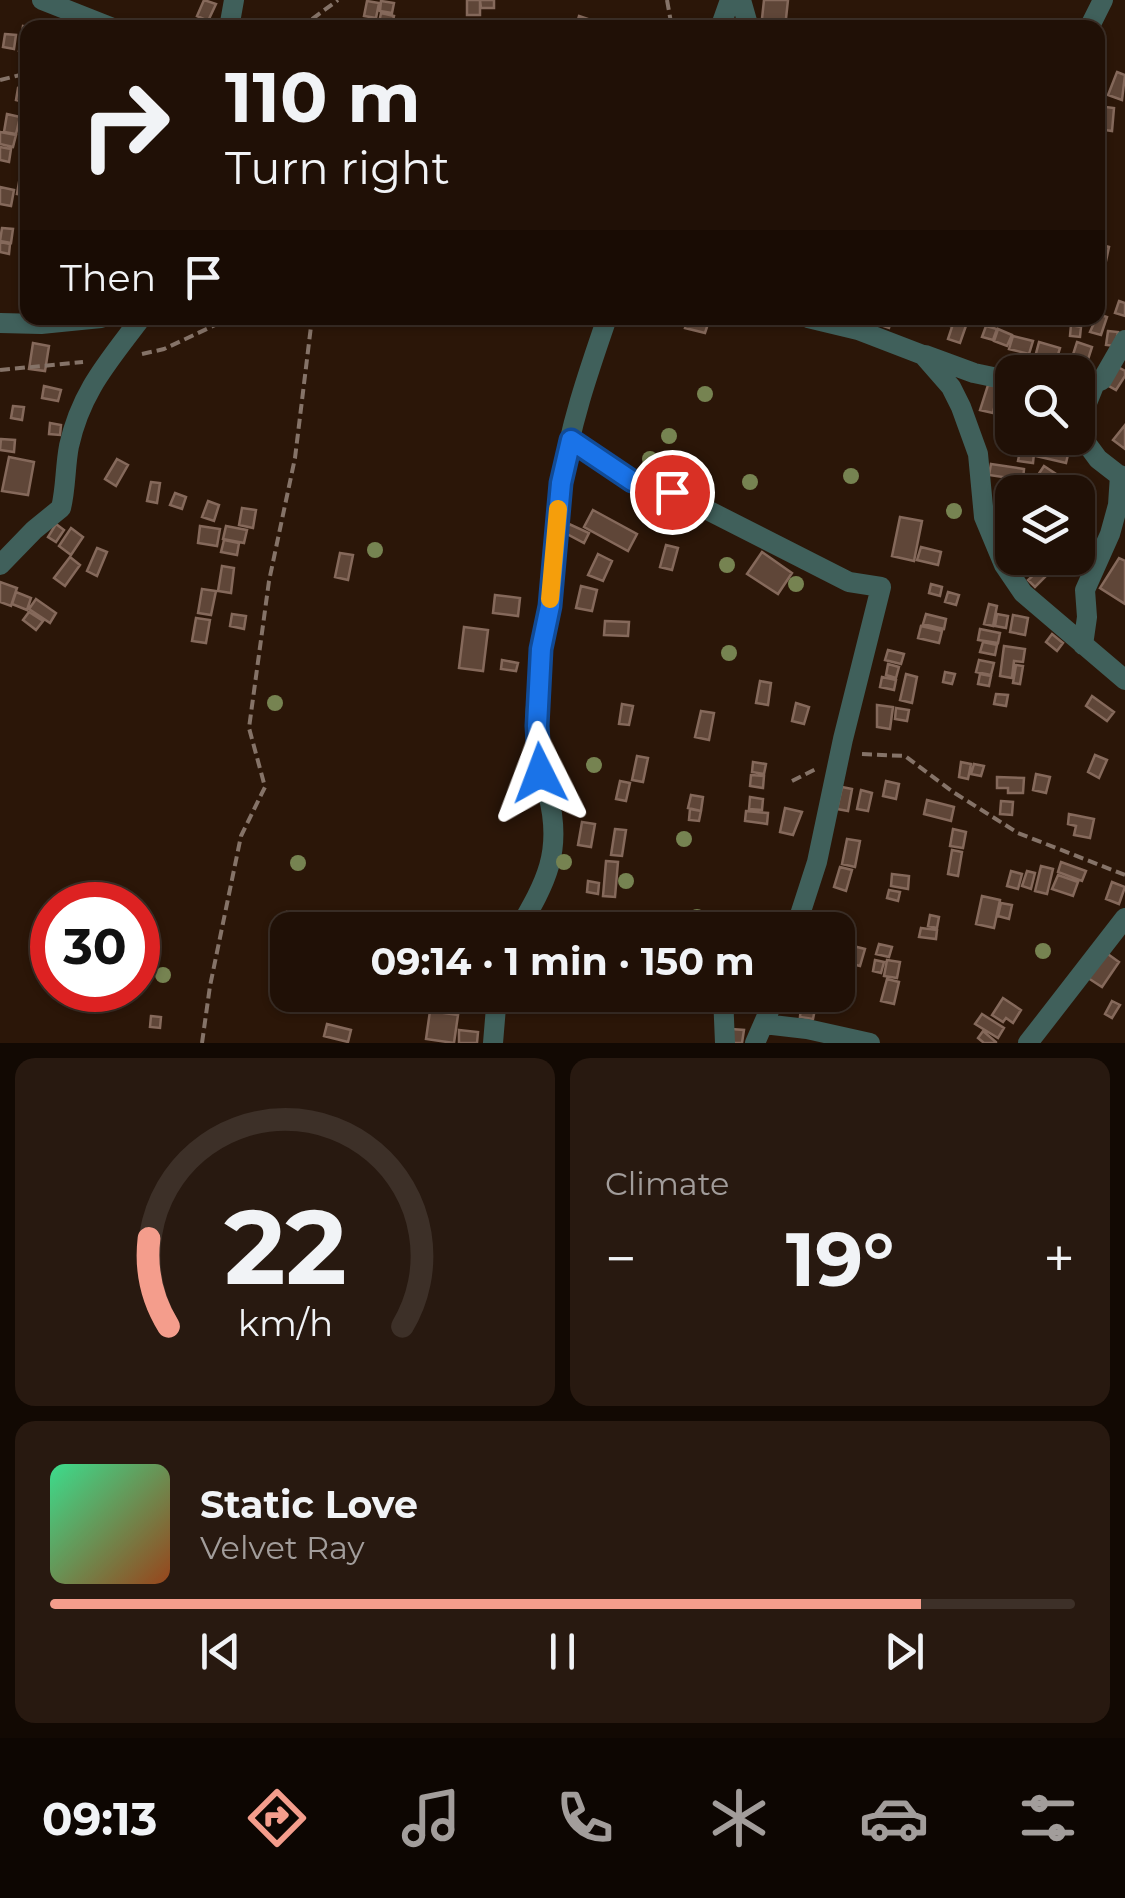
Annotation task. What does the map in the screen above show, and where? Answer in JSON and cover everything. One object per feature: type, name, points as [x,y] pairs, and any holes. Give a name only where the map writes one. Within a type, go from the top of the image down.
[{"type":"street","points":[[42,0],[92,20]]},
{"type":"street","points":[[0,565],[61,508],[83,397],[106,360],[136,325]]},
{"type":"street","points":[[529,912],[539,897],[554,844],[548,792],[540,773],[538,707],[552,553],[580,394],[605,325]]},
{"type":"street","points":[[837,325],[995,378]]},
{"type":"street","points":[[1095,383],[1102,380],[1125,340]]},
{"type":"street","points":[[923,354],[951,387],[961,407],[978,454],[984,517],[998,555],[1024,594],[1125,680]]},
{"type":"street","points":[[571,440],[632,481],[672,492],[849,582],[882,586],[801,912]]},
{"type":"street","points":[[1083,646],[1085,590],[1110,534],[1122,477],[1095,455]]},
{"type":"street","points":[[1028,1043],[1125,918]]},
{"type":"street","points":[[498,1012],[500,1041]]},
{"type":"street","points":[[723,1012],[725,1043]]},
{"type":"street","points":[[760,1034],[806,1029],[870,1043]]},
{"type":"path","points":[[311,20],[338,0]]},
{"type":"path","points":[[0,370],[106,360],[164,349],[215,325]]},
{"type":"path","points":[[202,1043],[241,836],[265,788],[249,728],[268,581],[295,458],[311,325]]},
{"type":"path","points":[[846,753],[905,756],[1018,833],[1125,875]]},
{"type":"path","points":[[792,781],[819,767]]},
{"type":"building","points":[[204,0],[216,4],[208,20],[197,16]]},
{"type":"building","points":[[467,0],[480,0],[480,15],[467,15]]},
{"type":"building","points":[[480,0],[494,0],[494,8],[481,8]]},
{"type":"building","points":[[764,0],[788,0],[786,20],[762,20]]},
{"type":"building","points":[[367,1],[379,3],[376,18],[364,16]]},
{"type":"building","points":[[381,1],[394,3],[392,13],[380,11]]},
{"type":"building","points":[[381,13],[394,16],[393,20],[380,20]]},
{"type":"building","points":[[5,34],[16,35],[14,49],[3,47]]},
{"type":"building","points":[[1117,72],[1125,75],[1122,100],[1108,95]]},
{"type":"building","points":[[1105,107],[1114,108],[1112,131],[1105,130]]},
{"type":"building","points":[[7,114],[20,117],[16,134],[4,132]]},
{"type":"building","points":[[0,132],[16,135],[13,147],[0,144]]},
{"type":"building","points":[[0,147],[11,149],[9,162],[0,160]]},
{"type":"building","points":[[0,187],[14,190],[11,206],[0,204]]},
{"type":"building","points":[[2,228],[13,229],[11,243],[0,241]]},
{"type":"building","points":[[0,242],[10,244],[9,254],[0,252]]},
{"type":"building","points":[[1119,301],[1125,303],[1125,316],[1115,313]]},
{"type":"building","points":[[686,325],[708,325],[705,333],[685,328]]},
{"type":"building","points":[[948,325],[966,325],[960,343],[948,339],[952,327]]},
{"type":"building","points":[[1071,325],[1081,327],[1080,337],[1070,336]]},
{"type":"building","points":[[1093,325],[1104,325],[1101,335],[1090,332]]},
{"type":"building","points":[[986,326],[997,329],[993,340],[982,337]]},
{"type":"building","points":[[998,329],[1012,335],[1007,346],[994,341]]},
{"type":"building","points":[[1108,331],[1118,332],[1115,346],[1106,345]]},
{"type":"building","points":[[1013,336],[1033,341],[1029,354],[1009,349]]},
{"type":"building","points":[[1039,342],[1060,348],[1058,355],[1036,355]]},
{"type":"building","points":[[1077,342],[1092,347],[1089,355],[1073,355]]},
{"type":"building","points":[[33,343],[49,346],[45,371],[29,369]]},
{"type":"building","points":[[1118,367],[1125,371],[1125,376],[1116,390],[1107,385]]},
{"type":"building","points":[[988,385],[995,386],[993,413],[980,410]]},
{"type":"building","points":[[44,386],[61,390],[58,401],[42,398]]},
{"type":"building","points":[[13,406],[24,407],[22,420],[11,418]]},
{"type":"building","points":[[50,423],[61,425],[60,435],[49,434]]},
{"type":"building","points":[[1125,425],[1125,449],[1113,440]]},
{"type":"building","points":[[1,439],[15,440],[14,452],[0,450]]},
{"type":"building","points":[[1019,455],[1034,455],[1033,463],[1018,461]]},
{"type":"building","points":[[1036,455],[1068,455],[1066,463]]},
{"type":"building","points":[[9,457],[34,462],[28,495],[2,491]]},
{"type":"building","points":[[117,459],[128,465],[116,486],[105,479]]},
{"type":"building","points":[[991,464],[1024,469],[1023,475],[989,475]]},
{"type":"building","points":[[1044,466],[1056,474],[1055,475],[1038,475]]},
{"type":"building","points":[[151,482],[160,483],[157,503],[147,501]]},
{"type":"building","points":[[175,493],[186,497],[182,509],[170,505]]},
{"type":"building","points":[[208,501],[219,505],[214,521],[202,517]]},
{"type":"building","points":[[242,508],[256,510],[253,528],[239,525]]},
{"type":"building","points":[[593,510],[637,534],[628,551],[584,527]]},
{"type":"building","points":[[900,517],[922,521],[914,561],[892,556]]},
{"type":"building","points":[[56,524],[64,530],[56,542],[48,537]]},
{"type":"building","points":[[569,524],[589,533],[584,543],[565,533]]},
{"type":"building","points":[[200,526],[220,529],[217,546],[198,543]]},
{"type":"building","points":[[226,526],[247,530],[244,543],[223,539]]},
{"type":"building","points":[[71,528],[83,537],[71,555],[59,546]]},
{"type":"building","points":[[224,540],[239,543],[237,555],[221,552]]},
{"type":"building","points":[[666,545],[678,548],[672,570],[660,567]]},
{"type":"building","points":[[921,547],[941,552],[938,565],[917,560]]},
{"type":"building","points":[[97,548],[107,552],[97,576],[87,571]]},
{"type":"building","points":[[762,552],[792,573],[778,594],[747,574]]},
{"type":"building","points":[[340,553],[353,555],[348,580],[335,577]]},
{"type":"building","points":[[598,554],[612,561],[603,581],[588,575]]},
{"type":"building","points":[[70,557],[80,565],[65,586],[54,578]]},
{"type":"building","points":[[1119,558],[1125,561],[1125,604],[1100,588]]},
{"type":"building","points":[[222,566],[234,568],[231,593],[218,591]]},
{"type":"building","points":[[1034,575],[1045,577],[1035,587],[1028,580]]},
{"type":"building","points":[[0,582],[17,588],[11,606],[0,602]]},
{"type":"building","points":[[931,584],[942,587],[940,596],[929,593]]},
{"type":"building","points":[[581,586],[597,590],[592,611],[576,608]]},
{"type":"building","points":[[202,589],[216,591],[211,615],[198,613]]},
{"type":"building","points":[[16,592],[31,598],[27,610],[12,604]]},
{"type":"building","points":[[948,592],[959,595],[956,605],[945,602]]},
{"type":"building","points":[[495,595],[520,598],[518,616],[493,613]]},
{"type":"building","points":[[36,599],[56,613],[50,623],[29,609]]},
{"type":"building","points":[[989,604],[997,606],[993,626],[984,624]]},
{"type":"building","points":[[29,612],[43,621],[36,630],[23,620]]},
{"type":"building","points":[[232,614],[246,616],[244,629],[230,626]]},
{"type":"building","points":[[926,614],[946,619],[944,629],[923,624]]},
{"type":"building","points":[[997,614],[1008,616],[1006,628],[995,626]]},
{"type":"building","points":[[1013,615],[1028,618],[1025,635],[1010,632]]},
{"type":"building","points":[[196,618],[210,620],[206,643],[192,641]]},
{"type":"building","points":[[605,621],[629,622],[628,636],[604,635]]},
{"type":"building","points":[[921,626],[942,631],[939,643],[918,638]]},
{"type":"building","points":[[464,627],[488,630],[483,671],[459,668]]},
{"type":"building","points":[[980,629],[1000,633],[998,643],[978,640]]},
{"type":"building","points":[[1052,634],[1063,643],[1057,651],[1046,642]]},
{"type":"building","points":[[983,642],[997,645],[995,655],[980,652]]},
{"type":"building","points":[[1004,646],[1025,649],[1023,662],[1014,661],[1012,678],[1000,676]]},
{"type":"building","points":[[888,650],[904,654],[901,664],[885,660]]},
{"type":"building","points":[[502,660],[518,663],[516,671],[501,669]]},
{"type":"building","points":[[979,660],[994,663],[991,675],[976,672]]},
{"type":"building","points":[[888,664],[899,667],[896,678],[886,675]]},
{"type":"building","points":[[1016,665],[1023,666],[1020,684],[1013,683]]},
{"type":"building","points":[[945,672],[955,674],[952,684],[943,682]]},
{"type":"building","points":[[906,674],[917,677],[912,703],[900,700]]},
{"type":"building","points":[[980,674],[991,676],[989,686],[978,684]]},
{"type":"building","points":[[882,677],[896,680],[894,690],[880,687]]},
{"type":"building","points":[[760,681],[771,683],[768,705],[756,703]]},
{"type":"building","points":[[996,694],[1008,695],[1006,706],[994,704]]},
{"type":"building","points":[[1092,696],[1114,712],[1107,721],[1086,706]]},
{"type":"building","points":[[796,703],[809,707],[804,724],[792,721]]},
{"type":"building","points":[[622,704],[633,706],[629,725],[619,724]]},
{"type":"building","points":[[877,705],[893,707],[890,729],[877,727]]},
{"type":"building","points":[[896,708],[909,710],[907,721],[895,719]]},
{"type":"building","points":[[701,711],[714,713],[709,740],[695,737]]},
{"type":"building","points":[[1095,755],[1107,760],[1099,778],[1088,772]]},
{"type":"building","points":[[637,756],[648,758],[643,782],[632,780]]},
{"type":"building","points":[[753,762],[766,764],[764,774],[752,772]]},
{"type":"building","points":[[961,762],[971,764],[968,779],[959,777]]},
{"type":"building","points":[[974,764],[984,766],[981,776],[971,774]]},
{"type":"building","points":[[1036,774],[1050,777],[1046,793],[1033,790]]},
{"type":"building","points":[[751,775],[764,776],[763,788],[750,786]]},
{"type":"building","points":[[997,777],[1024,778],[1023,793],[997,788]]},
{"type":"building","points":[[620,781],[630,783],[626,801],[616,799]]},
{"type":"building","points":[[886,781],[899,784],[896,799],[883,796]]},
{"type":"building","points":[[842,787],[852,789],[848,811],[837,809]]},
{"type":"building","points":[[861,790],[872,793],[868,811],[857,809]]},
{"type":"building","points":[[691,795],[703,797],[701,811],[688,808]]},
{"type":"building","points":[[750,797],[763,799],[762,810],[749,809]]},
{"type":"building","points":[[927,800],[954,807],[951,821],[924,814]]},
{"type":"building","points":[[1001,801],[1013,802],[1012,815],[1000,814]]},
{"type":"building","points":[[785,808],[802,812],[793,835],[780,832]]},
{"type":"building","points":[[690,809],[701,811],[699,821],[689,820]]},
{"type":"building","points":[[746,811],[768,813],[767,824],[745,821]]},
{"type":"building","points":[[1069,814],[1094,819],[1090,838],[1074,835],[1076,826],[1068,824]]},
{"type":"building","points":[[582,822],[595,824],[591,847],[578,845]]},
{"type":"building","points":[[615,829],[626,830],[622,856],[611,855]]},
{"type":"building","points":[[953,829],[966,832],[963,848],[950,846]]},
{"type":"building","points":[[847,839],[860,841],[855,867],[842,864]]},
{"type":"building","points":[[952,850],[962,852],[958,876],[948,874]]},
{"type":"building","points":[[606,861],[618,862],[615,897],[603,896]]},
{"type":"building","points":[[1061,862],[1086,871],[1082,881],[1058,872]]},
{"type":"building","points":[[1041,866],[1053,869],[1047,894],[1035,891]]},
{"type":"building","points":[[840,867],[852,870],[846,891],[834,887]]},
{"type":"building","points":[[1011,871],[1022,874],[1018,889],[1007,886]]},
{"type":"building","points":[[1027,871],[1035,873],[1031,889],[1022,886]]},
{"type":"building","points":[[892,874],[909,876],[908,889],[891,886]]},
{"type":"building","points":[[1058,875],[1078,882],[1073,896],[1052,889]]},
{"type":"building","points":[[588,881],[599,883],[598,894],[587,892]]},
{"type":"building","points":[[1112,882],[1125,887],[1119,904],[1106,899]]},
{"type":"building","points":[[889,890],[900,892],[898,901],[887,898]]},
{"type":"building","points":[[982,896],[1000,900],[994,928],[976,924]]},
{"type":"building","points":[[1001,903],[1012,905],[1009,919],[998,916]]},
{"type":"building","points":[[930,915],[939,917],[937,928],[928,926]]},
{"type":"building","points":[[921,928],[937,930],[936,939],[919,937]]},
{"type":"building","points":[[879,944],[892,947],[889,957],[876,954]]},
{"type":"building","points":[[855,946],[865,949],[860,966],[855,965]]},
{"type":"building","points":[[1105,952],[1119,962],[1102,987],[1088,978]]},
{"type":"building","points":[[875,960],[884,962],[881,973],[873,971]]},
{"type":"building","points":[[887,960],[900,962],[897,978],[884,976]]},
{"type":"building","points":[[887,979],[899,982],[894,1004],[881,1001]]},
{"type":"building","points":[[1003,998],[1021,1010],[1013,1023],[992,1015]]},
{"type":"building","points":[[1112,1001],[1120,1005],[1112,1018],[1105,1014]]},
{"type":"building","points":[[430,1012],[458,1015],[454,1043],[426,1039]]},
{"type":"building","points":[[800,1012],[814,1012],[813,1019],[800,1017]]},
{"type":"building","points":[[982,1014],[1004,1028],[998,1038],[975,1024]]},
{"type":"building","points":[[151,1016],[161,1017],[160,1028],[150,1027]]},
{"type":"building","points":[[327,1024],[351,1030],[348,1042],[324,1036]]},
{"type":"building","points":[[731,1029],[744,1030],[742,1043],[729,1043]]},
{"type":"building","points":[[459,1030],[478,1032],[477,1043],[459,1043]]},
{"type":"building","points":[[983,1031],[996,1043],[984,1043],[978,1038]]},
{"type":"slow traffic","points":[[550,599],[558,509]]},
{"type":"route","points":[[540,773],[537,726],[541,649],[550,606],[561,483],[571,440],[632,481],[672,492]]}]
